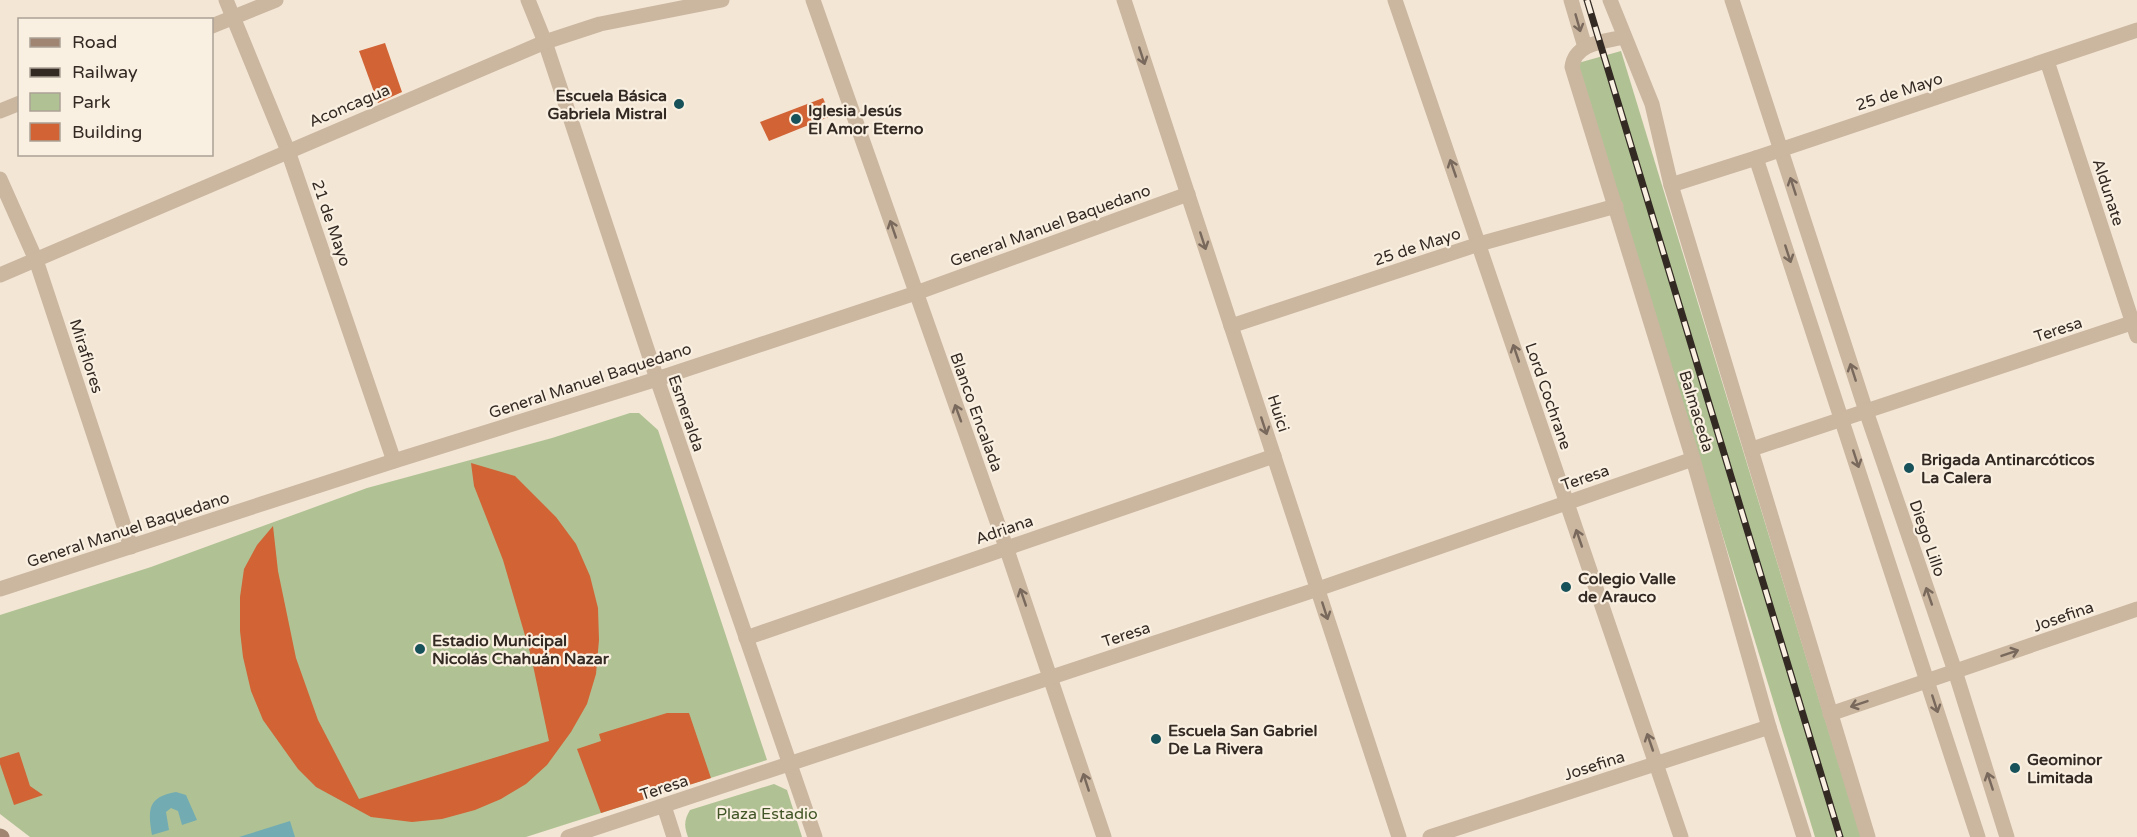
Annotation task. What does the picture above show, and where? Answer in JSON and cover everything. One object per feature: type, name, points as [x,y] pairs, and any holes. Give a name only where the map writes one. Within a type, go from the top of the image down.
[{"type":"street","name":"21 de Mayo","points":[[226,0],[288,151],[394,461]]},
{"type":"street","points":[[213,26],[276,0]]},
{"type":"street","name":"Esmeralda","points":[[528,0],[545,42],[657,379],[815,837]]},
{"type":"street","name":"Aconcagua","points":[[0,275],[545,42],[600,24],[722,0]]},
{"type":"street","name":"Blanco Encalada","points":[[813,0],[1006,547],[1104,837]]},
{"type":"street","name":"Huici","points":[[1124,0],[1399,837]]},
{"type":"street","name":"Lord Cochrane","points":[[1395,0],[1682,837]]},
{"type":"street","points":[[1571,0],[1585,47],[1624,37]]},
{"type":"street","points":[[1610,0],[1652,104],[1671,185],[1868,837]]},
{"type":"street","name":"Diego Lillo","points":[[1732,0],[1866,411],[1955,671],[2007,837]]},
{"type":"street","name":"25 de Mayo","points":[[1671,185],[1756,159],[2137,30]]},
{"type":"street","name":"Balmaceda","points":[[1585,47],[1573,58],[1572,67],[1693,459],[1769,727],[1804,837]]},
{"type":"street","name":"Aldunate","points":[[2047,61],[2136,327]]},
{"type":"street","points":[[0,111],[18,104]]},
{"type":"street","points":[[1756,159],[1978,837]]},
{"type":"street","name":"Miraflores","points":[[0,179],[36,260],[131,547]]},
{"type":"street","name":"General Manuel Baquedano","points":[[0,589],[394,461],[657,379],[916,292],[1188,194]]},
{"type":"street","name":"25 de Mayo","points":[[1231,326],[1479,244],[1616,206]]},
{"type":"street","name":"Teresa","points":[[1752,449],[2136,327]]},
{"type":"street","name":"Adriana","points":[[746,638],[1274,456]]},
{"type":"street","name":"Teresa","points":[[567,837],[1318,590],[1693,459]]},
{"type":"street","name":"Josefina","points":[[1830,714],[2137,609]]},
{"type":"street","name":"Josefina","points":[[1430,837],[1769,727]]},
{"type":"street","points":[[664,806],[674,837]]},
{"type":"green space","points":[[1621,51],[1861,837],[1815,837],[1578,63]]},
{"type":"green space","name":"Estadio Municipal Nicolás Chahuán Nazar","points":[[630,413],[639,413],[658,430],[767,760],[526,837],[30,837],[0,814],[0,615],[151,567],[367,488],[552,438]]},
{"type":"green space","name":"Plaza Estadio","points":[[774,784],[787,790],[802,837],[688,837],[685,823],[690,810]]},
{"type":"water","points":[[176,792],[186,795],[197,820],[182,825],[178,811],[171,808],[166,812],[169,830],[152,835],[150,812],[152,806],[159,797]]},
{"type":"water","points":[[290,821],[295,837],[239,837]]},
{"type":"building","points":[[385,43],[402,92],[378,103],[359,51]]},
{"type":"building","name":"Iglesia Jesús El Amor Eterno","points":[[823,98],[831,116],[769,141],[760,122]]},
{"type":"building","points":[[471,463],[515,476],[556,517],[576,544],[590,576],[598,608],[599,640],[596,674],[587,704],[571,732],[547,765],[526,784],[501,799],[475,810],[442,819],[412,822],[371,817],[316,787],[298,769],[263,720],[251,691],[243,657],[240,597],[244,569],[257,545],[273,526],[278,571],[296,658],[318,720],[359,799],[549,741],[531,656],[503,560],[474,486]]},
{"type":"building","points":[[667,713],[689,713],[711,778],[601,813],[577,749],[601,741],[599,734]]},
{"type":"building","points":[[19,752],[30,786],[43,795],[14,805],[0,758]]},
{"type":"railway","points":[[1587,0],[1840,837]]},
{"type":"place","name":"Escuela Básica Gabriela Mistral","points":[[679,104]]},
{"type":"place","name":"Iglesia Jesús El Amor Eterno","points":[[796,119]]},
{"type":"place","name":"Brigada Antinarcóticos La Calera","points":[[1909,468]]},
{"type":"place","name":"Colegio Valle de Arauco","points":[[1566,587]]},
{"type":"place","name":"Estadio Municipal Nicolás Chahuán Nazar","points":[[420,649]]},
{"type":"place","name":"Escuela San Gabriel De La Rivera","points":[[1156,739]]},
{"type":"place","name":"Geominor Limitada","points":[[2015,768]]}]
